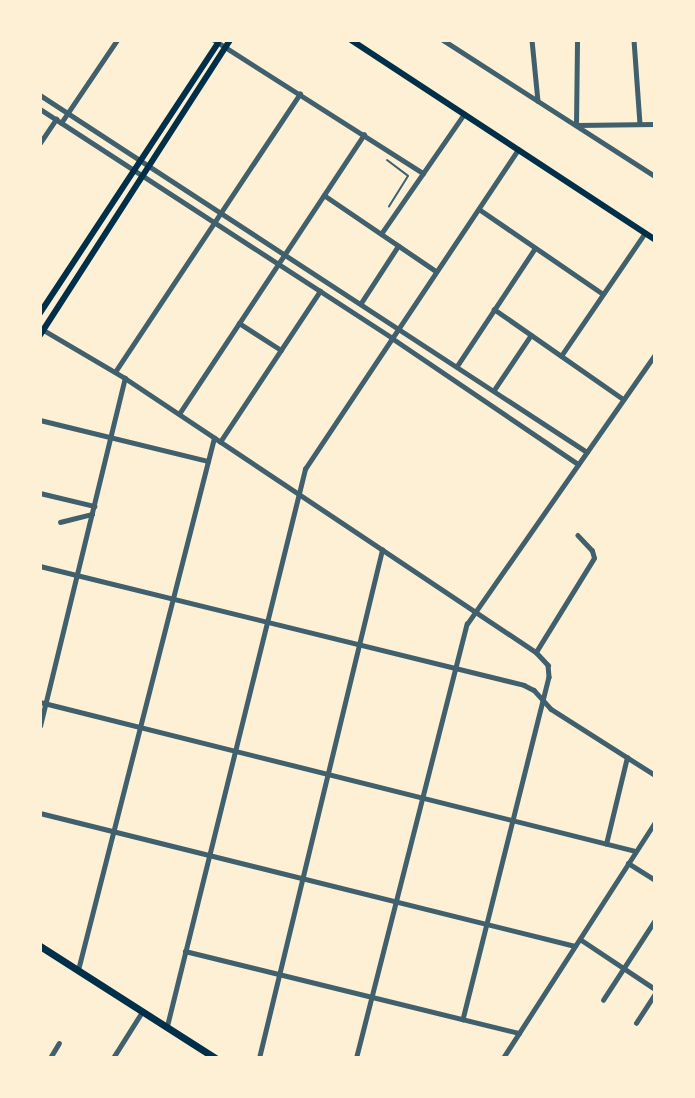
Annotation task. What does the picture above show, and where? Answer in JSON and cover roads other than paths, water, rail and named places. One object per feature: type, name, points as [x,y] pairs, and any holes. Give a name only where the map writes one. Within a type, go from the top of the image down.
[{"type":"main road","points":[[41,331],[230,40]]},
{"type":"main road","points":[[351,40],[655,240]]},
{"type":"main road","points":[[40,313],[216,42]]},
{"type":"main road","points":[[41,950],[78,970],[212,1057]]},
{"type":"street","points":[[40,143],[68,113],[117,40]]},
{"type":"street","points":[[443,40],[655,176]]},
{"type":"street","points":[[532,40],[538,101]]},
{"type":"street","points":[[576,125],[577,40]]},
{"type":"street","points":[[634,40],[640,124]]},
{"type":"street","points":[[216,42],[423,173]]},
{"type":"street","points":[[115,372],[300,94]]},
{"type":"street","points":[[40,95],[587,452]]},
{"type":"street","points":[[40,109],[392,338],[578,464]]},
{"type":"street","points":[[381,234],[464,114]]},
{"type":"street","points":[[576,125],[655,124]]},
{"type":"street","points":[[179,414],[364,135]]},
{"type":"street","points":[[167,1027],[298,494],[311,459],[518,150]]},
{"type":"street","points":[[324,195],[436,271]]},
{"type":"street","points":[[479,209],[603,294]]},
{"type":"street","points":[[561,356],[645,233]]},
{"type":"street","points":[[361,303],[398,246]]},
{"type":"street","points":[[457,366],[536,248]]},
{"type":"street","points":[[78,970],[208,461],[217,440],[320,291]]},
{"type":"street","points":[[494,309],[623,399]]},
{"type":"street","points":[[239,323],[281,350]]},
{"type":"street","points":[[41,331],[125,378],[545,660],[550,671],[463,1019]]},
{"type":"street","points":[[494,390],[531,335]]},
{"type":"street","points":[[356,1058],[467,624],[655,355]]},
{"type":"street","points":[[40,726],[43,703],[125,378]]},
{"type":"street","points":[[40,420],[208,461]]},
{"type":"street","points":[[40,493],[94,506]]},
{"type":"street","points":[[60,522],[92,514]]},
{"type":"street","points":[[536,652],[594,558],[592,551],[578,536]]},
{"type":"street","points":[[259,1058],[382,550]]},
{"type":"street","points":[[40,566],[523,685],[551,709],[655,775]]},
{"type":"street","points":[[43,703],[636,851]]},
{"type":"street","points":[[606,844],[627,757]]},
{"type":"street","points":[[40,813],[575,946]]},
{"type":"street","points":[[503,1058],[655,822]]},
{"type":"street","points":[[628,863],[655,880]]},
{"type":"street","points":[[603,1000],[655,920]]},
{"type":"street","points":[[580,939],[655,991],[636,1023]]},
{"type":"street","points":[[185,951],[519,1033]]},
{"type":"street","points":[[113,1058],[142,1012]]},
{"type":"street","points":[[50,1058],[59,1042]]},
{"type":"lane","points":[[387,159],[408,176],[389,206]]},
{"type":"lane","points":[[393,200],[401,206]]}]
